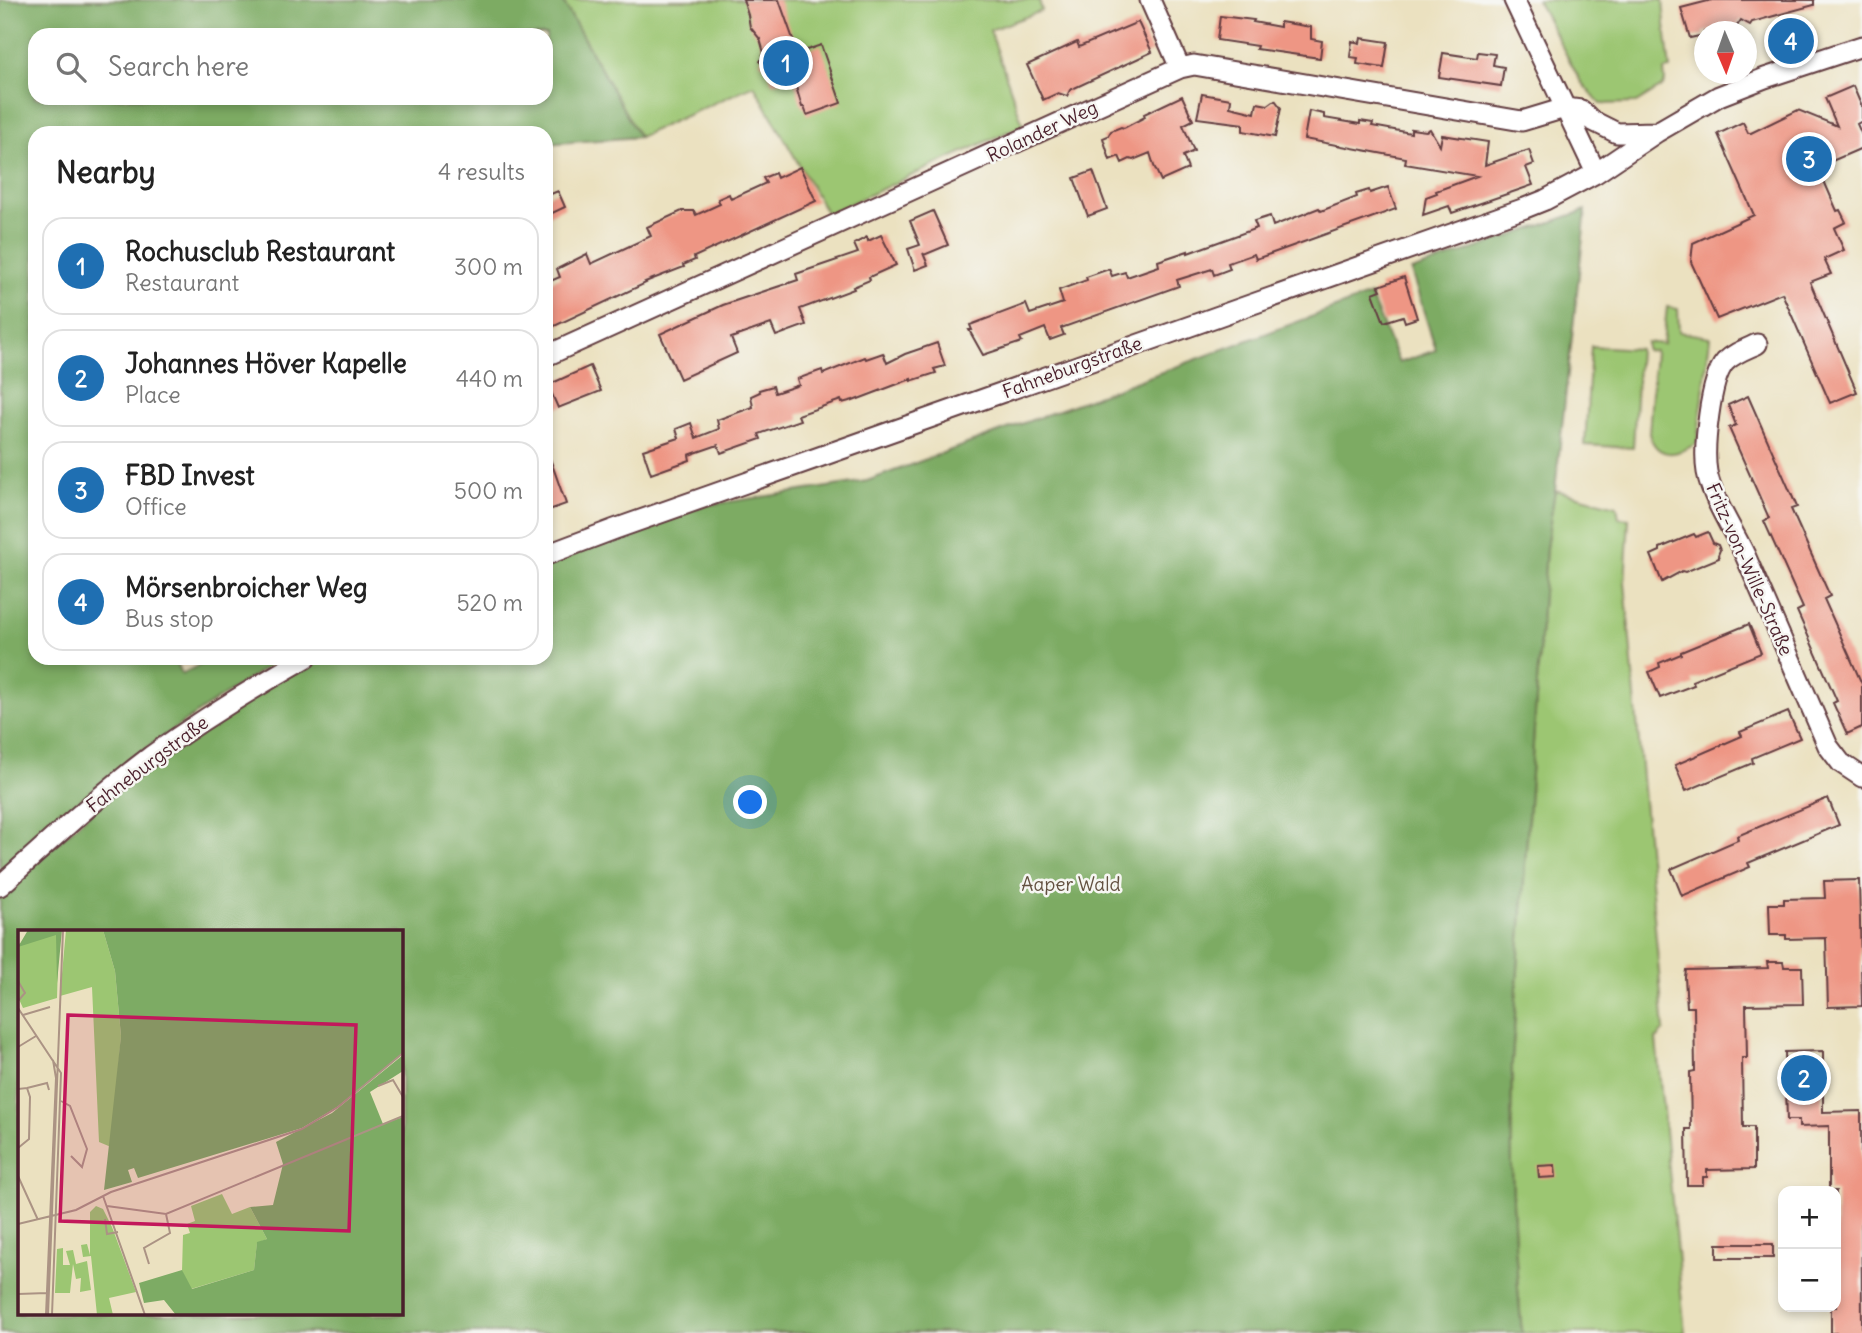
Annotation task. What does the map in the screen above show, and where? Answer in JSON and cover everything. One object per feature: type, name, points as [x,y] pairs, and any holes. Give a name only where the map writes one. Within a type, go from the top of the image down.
[{"type":"street","points":[[1150,0],[1180,68]]},
{"type":"street","points":[[1514,0],[1596,173]]},
{"type":"street","name":"Fahneburgstraße","points":[[553,552],[1525,208],[1596,173],[1657,132],[1719,96],[1862,46]]},
{"type":"street","name":"Rolander Weg","points":[[553,353],[1180,68],[1202,66],[1522,121],[1565,108]]},
{"type":"street","points":[[1565,108],[1581,110],[1591,120],[1617,133],[1657,132]]},
{"type":"street","name":"Fritz-von-Wille-Straße","points":[[1757,344],[1737,353],[1725,362],[1718,373],[1710,412],[1707,471],[1711,486],[1745,555],[1828,746],[1841,763],[1862,777]]},
{"type":"street","name":"Fahneburgstraße","points":[[0,886],[99,798],[150,757],[206,718],[294,665]]},
{"type":"street","points":[[1841,763],[1862,769]]},
{"type":"green space","points":[[0,0],[562,0],[639,137],[553,143],[553,126],[28,126],[28,665],[178,665],[182,674],[199,665],[271,665],[183,723],[65,813],[0,874]]},
{"type":"green space","points":[[562,0],[1039,0],[1042,11],[990,30],[1023,125],[827,214],[754,85],[639,137]]},
{"type":"green space","points":[[1537,0],[1663,0],[1670,69],[1664,70],[1665,82],[1662,87],[1636,103],[1600,104],[1581,82]]},
{"type":"green space","name":"Aaper Wald","points":[[1586,210],[1555,490],[1546,548],[1512,1061],[1513,1197],[1522,1333],[0,1333],[0,895],[102,802],[261,690],[306,665],[553,665],[553,561],[701,506],[867,481],[1370,295],[1399,363],[1436,350],[1411,271]]},
{"type":"green space","points":[[1667,307],[1678,309],[1679,332],[1710,337],[1697,443],[1676,453],[1663,452],[1653,443],[1649,434],[1655,351],[1646,350],[1646,342],[1663,344]]},
{"type":"green space","points":[[1591,346],[1639,349],[1633,448],[1585,445]]},
{"type":"green space","points":[[1555,490],[1617,506],[1619,518],[1629,519],[1625,582],[1664,1030],[1656,1039],[1685,1333],[1522,1333],[1513,1197],[1512,1061],[1546,548]]},
{"type":"building","points":[[743,0],[779,0],[798,53],[821,45],[841,103],[807,115],[793,77],[772,83],[767,67],[760,62],[764,53],[760,39],[750,27]]},
{"type":"building","points":[[1712,0],[1814,0],[1814,5],[1756,21],[1694,21],[1694,37],[1690,38],[1681,8]]},
{"type":"building","points":[[1220,16],[1254,20],[1253,22],[1280,27],[1280,22],[1311,27],[1311,39],[1322,41],[1320,58],[1256,49],[1257,46],[1217,40]]},
{"type":"building","points":[[1138,22],[1152,52],[1070,90],[1067,96],[1058,93],[1043,100],[1027,65],[1077,42],[1079,47]]},
{"type":"building","points":[[1361,38],[1388,42],[1384,68],[1357,64],[1358,58],[1350,57],[1352,41],[1360,43]]},
{"type":"building","points":[[1478,52],[1495,54],[1493,65],[1504,67],[1501,86],[1439,77],[1443,53],[1477,58]]},
{"type":"building","points":[[1853,86],[1862,107],[1862,121],[1857,124],[1862,135],[1862,148],[1818,167],[1837,211],[1840,210],[1846,222],[1834,228],[1844,250],[1824,259],[1831,274],[1810,282],[1857,392],[1830,403],[1782,293],[1717,319],[1691,262],[1693,243],[1754,215],[1718,134],[1743,122],[1748,133],[1751,133],[1798,110],[1837,126],[1825,98]]},
{"type":"building","points":[[1202,94],[1231,99],[1230,107],[1255,113],[1257,103],[1268,105],[1275,100],[1281,108],[1275,137],[1243,131],[1243,124],[1197,118]]},
{"type":"building","points":[[1182,96],[1193,120],[1183,125],[1194,151],[1183,156],[1188,169],[1161,181],[1150,153],[1122,163],[1119,156],[1110,160],[1103,138],[1111,131],[1124,128],[1145,117],[1144,114]]},
{"type":"building","points":[[1309,111],[1324,114],[1324,118],[1360,124],[1360,121],[1373,123],[1372,126],[1411,133],[1411,129],[1430,129],[1440,146],[1442,135],[1488,142],[1485,165],[1529,150],[1534,164],[1526,167],[1533,185],[1452,213],[1449,206],[1423,215],[1426,197],[1477,176],[1405,164],[1406,158],[1304,139]]},
{"type":"building","points":[[800,167],[816,201],[694,257],[695,260],[683,265],[684,267],[645,282],[553,327],[553,280],[560,277],[557,269],[587,254],[591,264],[651,236],[647,227],[682,211],[694,211],[696,215],[720,204],[718,199],[729,194],[731,199],[766,183],[763,178],[775,173],[777,178]]},
{"type":"building","points":[[1093,171],[1107,209],[1088,216],[1074,178]]},
{"type":"building","points":[[1388,187],[1396,209],[1256,259],[1254,254],[1228,263],[1230,269],[1214,275],[1212,269],[1177,280],[1179,286],[1061,328],[1064,335],[1050,340],[1045,328],[1020,338],[1022,342],[983,355],[969,330],[972,330],[970,325],[1026,304],[1030,314],[1063,303],[1059,290],[1109,269],[1112,276],[1125,272],[1127,277],[1159,266],[1158,261],[1257,228],[1254,221],[1270,216],[1273,226],[1319,208],[1321,211],[1357,197],[1356,194]]},
{"type":"building","points":[[558,191],[565,207],[553,213],[553,193]]},
{"type":"building","points":[[933,211],[948,245],[924,255],[923,253],[928,265],[915,270],[908,249],[920,245],[910,221]]},
{"type":"building","points":[[881,235],[896,265],[869,277],[870,280],[853,287],[854,289],[800,309],[806,325],[776,336],[771,324],[731,338],[737,353],[680,379],[660,334],[723,305],[798,280],[796,274],[858,253],[854,244],[867,237],[868,241]]},
{"type":"building","points":[[1404,277],[1417,318],[1405,322],[1403,316],[1384,322],[1373,293],[1381,290],[1379,286]]},
{"type":"building","points":[[937,343],[945,366],[934,369],[936,373],[911,379],[853,401],[842,403],[841,400],[798,415],[800,420],[759,434],[761,439],[721,453],[718,445],[689,455],[690,460],[651,474],[643,450],[679,438],[676,429],[691,423],[696,438],[719,429],[717,420],[753,407],[751,396],[760,392],[759,390],[773,386],[775,393],[799,385],[797,379],[822,370],[823,374],[865,357],[866,359],[883,353],[887,363]]},
{"type":"building","points":[[590,366],[601,391],[558,408],[553,396],[553,383]]},
{"type":"building","points":[[1748,396],[1797,507],[1791,509],[1830,596],[1824,599],[1862,684],[1862,727],[1847,734],[1833,703],[1837,701],[1797,611],[1803,608],[1764,521],[1769,518],[1729,428],[1736,425],[1728,405]]},
{"type":"building","points":[[553,467],[566,504],[553,509]]},
{"type":"building","points":[[1708,532],[1713,543],[1718,545],[1719,558],[1682,571],[1662,582],[1651,555],[1660,551],[1660,548],[1694,534],[1696,537]]},
{"type":"building","points":[[1749,624],[1761,653],[1692,681],[1694,685],[1660,698],[1649,672],[1660,667],[1659,663]]},
{"type":"building","points":[[1788,712],[1800,738],[1752,758],[1753,763],[1686,791],[1675,765],[1742,736],[1740,732]]},
{"type":"building","points":[[1828,798],[1839,825],[1748,863],[1750,867],[1682,896],[1671,869],[1738,840],[1737,836]]},
{"type":"building","points":[[1859,880],[1862,1006],[1828,1007],[1826,938],[1786,939],[1786,935],[1770,935],[1769,904],[1784,904],[1784,899],[1825,898],[1824,881]]},
{"type":"building","points":[[1767,962],[1783,962],[1784,967],[1802,967],[1803,1004],[1746,1005],[1747,1058],[1742,1058],[1743,1127],[1754,1127],[1754,1169],[1707,1170],[1703,1185],[1687,1185],[1686,1129],[1691,1129],[1690,1072],[1695,1071],[1694,1007],[1687,1007],[1686,970],[1768,968]]},
{"type":"building","points":[[1823,1051],[1823,1112],[1861,1111],[1862,1333],[1831,1333],[1831,1312],[1841,1312],[1841,1186],[1829,1186],[1829,1126],[1799,1127],[1799,1120],[1787,1120],[1785,1052]]},
{"type":"building","points":[[1555,1165],[1556,1177],[1539,1178],[1538,1166]]},
{"type":"building","points":[[1717,1244],[1773,1244],[1773,1258],[1717,1258]]},
{"type":"place","name":"Mörsenbroicher Weg","points":[[1791,41]]},
{"type":"place","name":"Rochusclub Restaurant","points":[[786,63]]},
{"type":"place","name":"FBD Invest","points":[[1809,159]]},
{"type":"place","name":"Johannes Höver Kapelle","points":[[1804,1078]]}]
